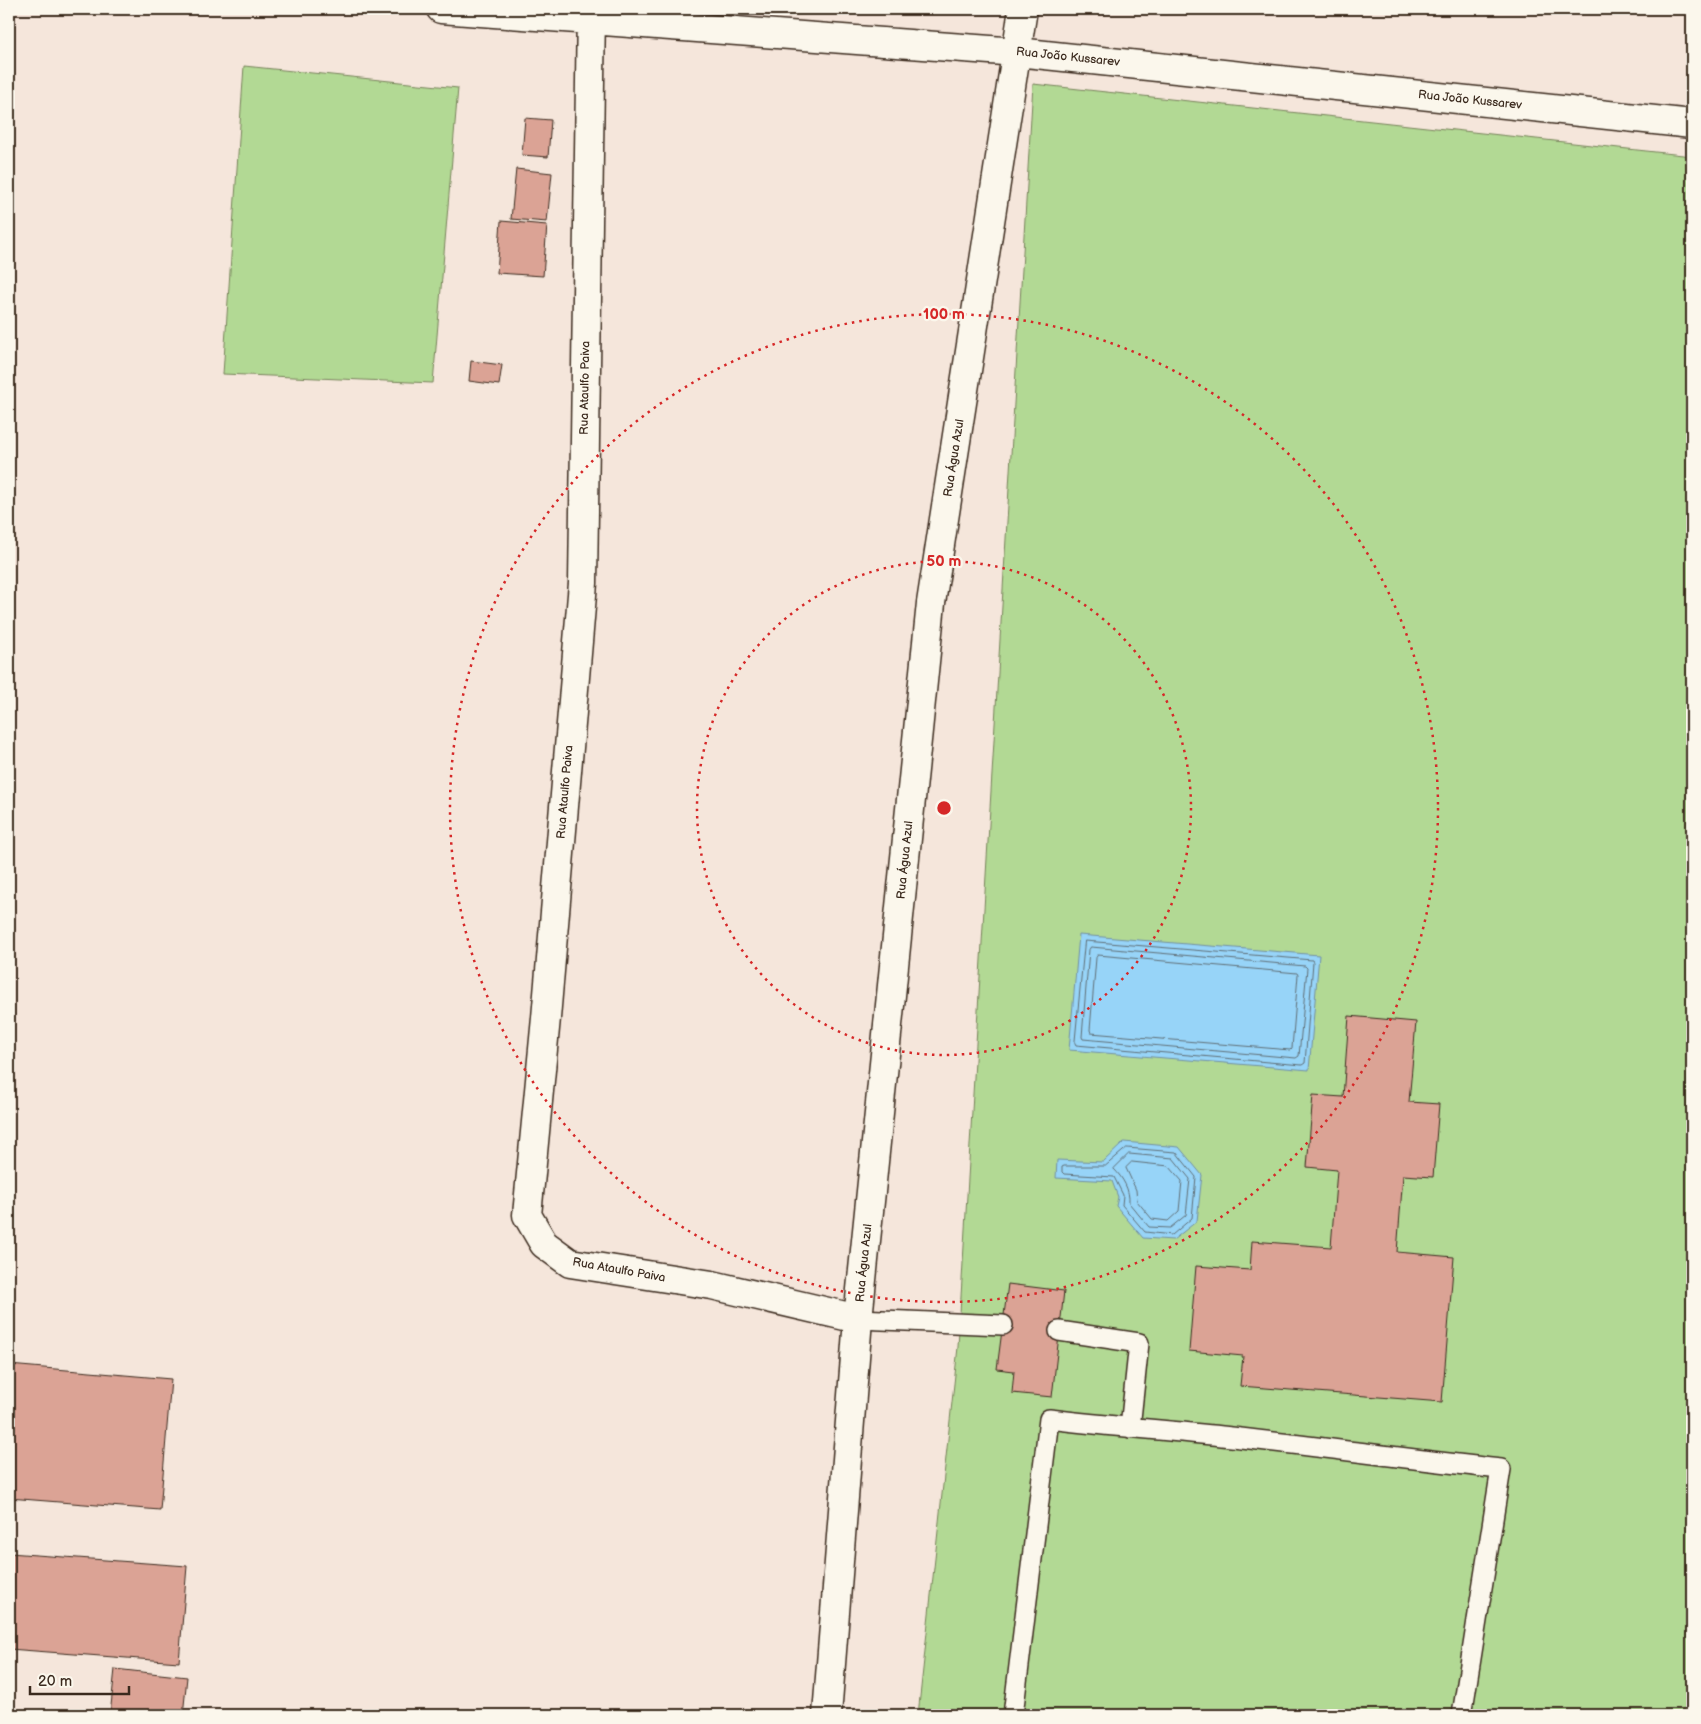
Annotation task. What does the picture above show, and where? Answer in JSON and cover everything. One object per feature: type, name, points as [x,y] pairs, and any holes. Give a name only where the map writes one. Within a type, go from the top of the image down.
[{"type":"street","name":"Rua João Kussarev","points":[[441,9],[590,15],[1017,52],[1692,124]]},
{"type":"street","name":"Rua Água Azul","points":[[827,1715],[858,1319],[931,603],[1023,9]]},
{"type":"street","name":"Rua Ataulfo Paiva","points":[[590,15],[583,583],[546,1018],[527,1215],[544,1244],[570,1263],[712,1285],[858,1319]]},
{"type":"lane","points":[[858,1319],[1003,1324]]},
{"type":"lane","points":[[1059,1331],[1139,1343],[1130,1428]]},
{"type":"lane","points":[[1013,1715],[1049,1419],[1220,1436],[1392,1458],[1501,1469],[1462,1715]]},
{"type":"green space","points":[[244,66],[458,88],[433,383],[223,374]]},
{"type":"green space","points":[[1033,84],[1692,156],[1692,1715],[918,1715],[958,1347]]},
{"type":"water","points":[[1079,935],[1319,955],[1309,1070],[1069,1050]]},
{"type":"water","points":[[1124,1142],[1179,1147],[1202,1175],[1197,1221],[1173,1240],[1143,1238],[1116,1206],[1118,1197],[1112,1181],[1056,1178],[1057,1160],[1103,1162]]},
{"type":"building","points":[[525,118],[551,120],[548,157],[522,155]]},
{"type":"building","points":[[516,169],[552,173],[547,222],[511,219]]},
{"type":"building","points":[[501,221],[547,225],[543,276],[497,273]]},
{"type":"building","points":[[471,361],[502,365],[499,385],[469,381]]},
{"type":"building","points":[[1349,1016],[1416,1022],[1409,1102],[1439,1104],[1433,1177],[1403,1175],[1397,1252],[1454,1257],[1442,1402],[1240,1386],[1243,1356],[1189,1351],[1196,1266],[1250,1270],[1252,1241],[1331,1247],[1337,1170],[1307,1167],[1313,1095],[1343,1097]]},
{"type":"building","points":[[1008,1284],[1064,1291],[1052,1397],[1012,1393],[1014,1371],[997,1369]]},
{"type":"building","points":[[9,1365],[171,1379],[160,1510],[9,1498]]},
{"type":"building","points":[[9,1553],[187,1566],[179,1662],[9,1649]]},
{"type":"building","points":[[115,1669],[187,1677],[183,1715],[110,1715]]}]
